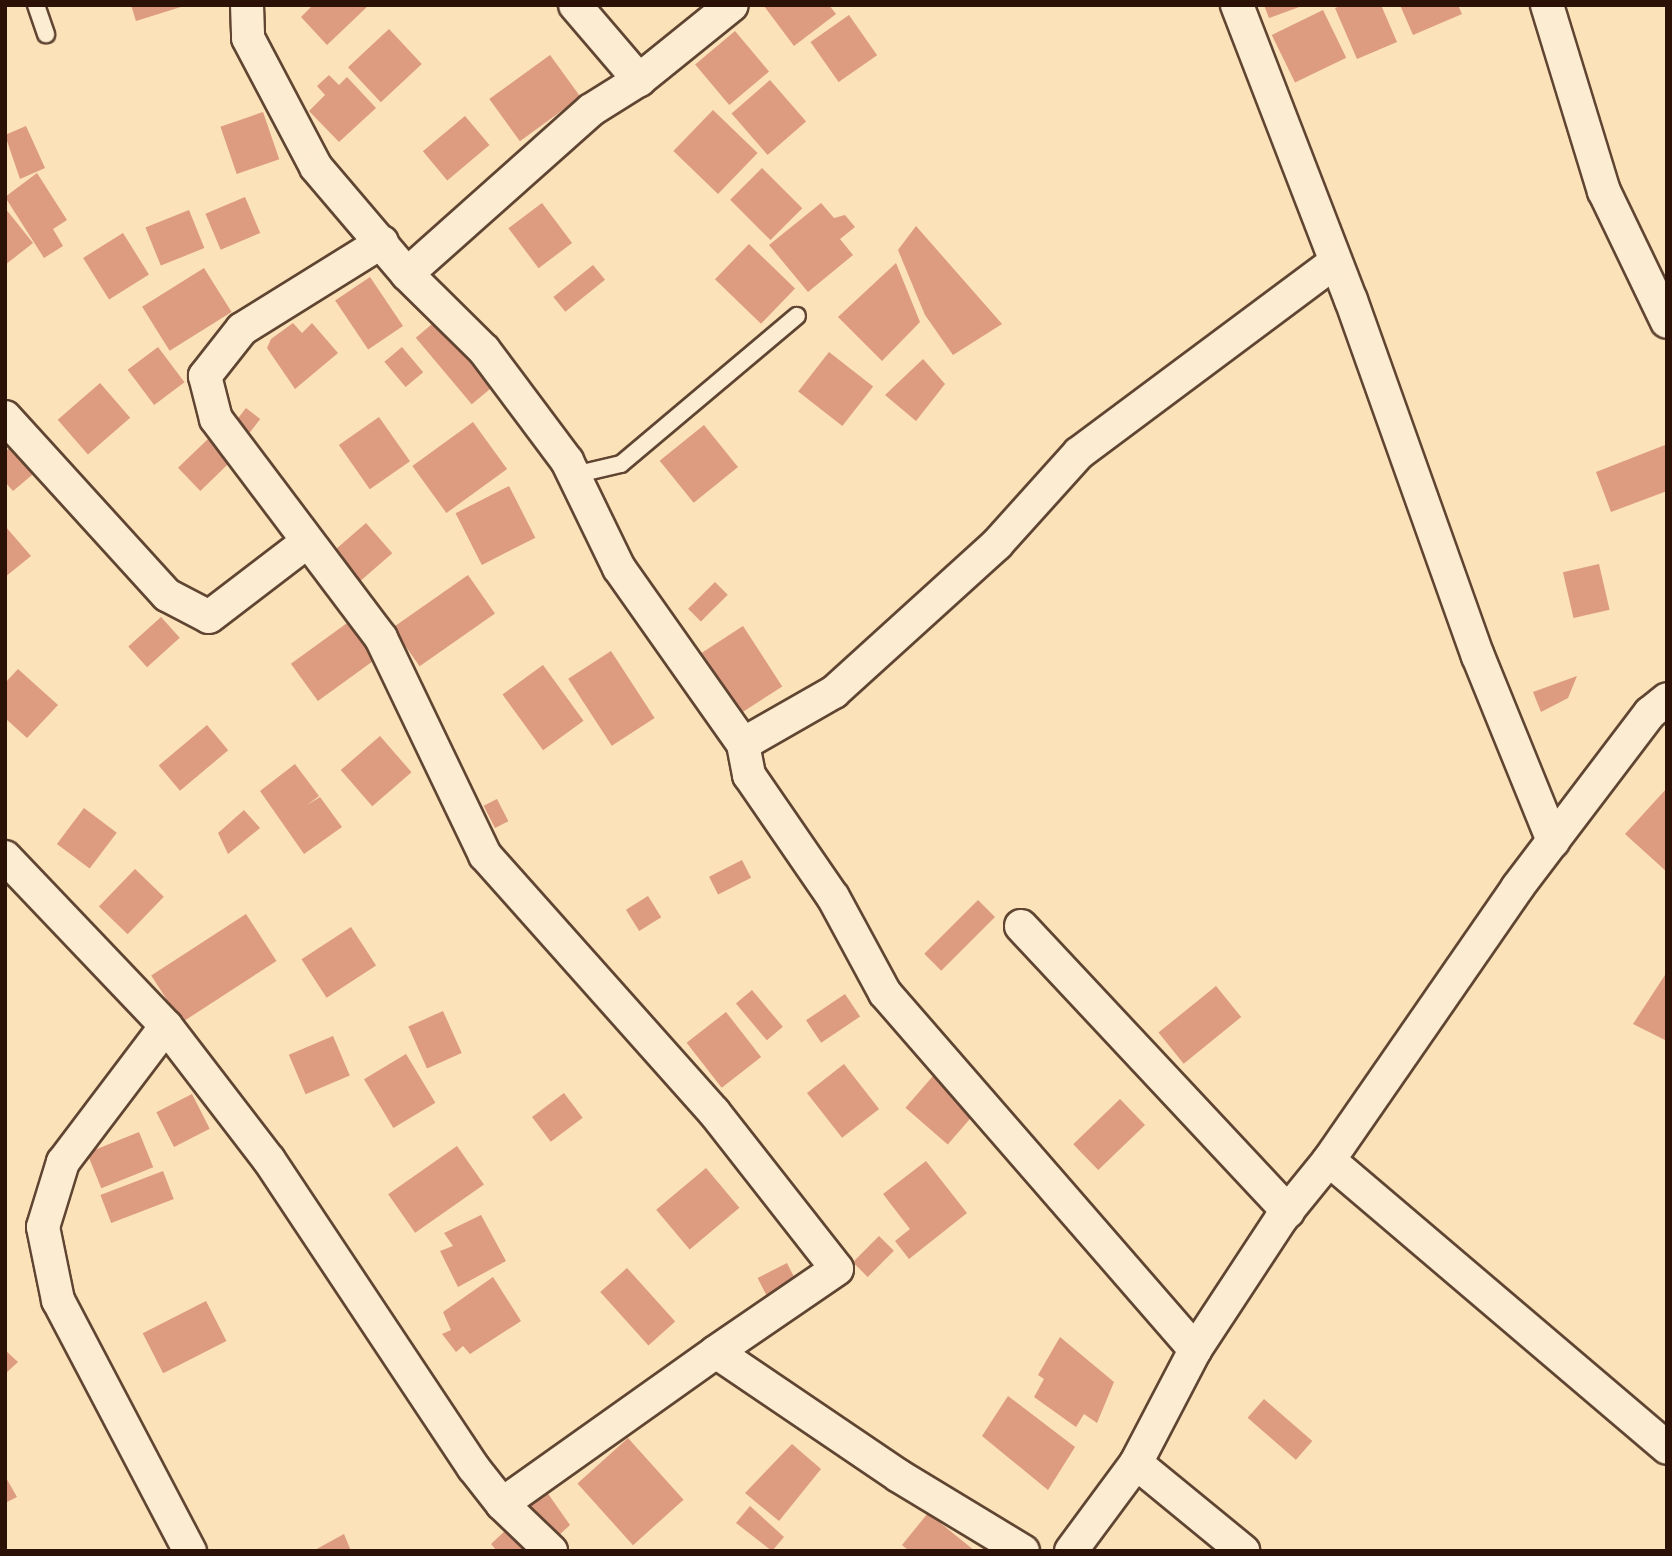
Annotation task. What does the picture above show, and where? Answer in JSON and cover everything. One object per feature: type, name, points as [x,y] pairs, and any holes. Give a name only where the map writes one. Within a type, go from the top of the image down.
[{"type":"street","points":[[247,5],[248,38],[316,167],[407,274],[484,350],[574,474],[620,568],[743,744],[749,775],[833,897],[885,993],[1195,1350]]},
{"type":"street","points":[[575,5],[639,80]]},
{"type":"street","points":[[407,274],[591,110],[639,80],[732,5]]},
{"type":"street","points":[[1237,5],[1335,262],[1478,656],[1553,841]]},
{"type":"street","points":[[1547,5],[1604,191],[1667,322]]},
{"type":"street","points":[[382,242],[242,329],[205,376],[216,419],[381,638],[485,856],[714,1112],[838,1269],[502,1504]]},
{"type":"street","points":[[743,744],[834,692],[997,544],[1079,453],[1335,262]]},
{"type":"street","points":[[5,417],[167,595],[209,617],[307,542]]},
{"type":"street","points":[[1071,1551],[1136,1463],[1195,1350],[1288,1211],[1329,1160],[1553,841],[1650,713],[1667,699]]},
{"type":"street","points":[[5,857],[166,1026],[269,1160],[502,1504],[551,1551]]},
{"type":"street","points":[[1021,926],[1288,1211]]},
{"type":"street","points":[[166,1026],[63,1162],[43,1227],[58,1300],[190,1551]]},
{"type":"street","points":[[1329,1160],[1667,1448]]},
{"type":"street","points":[[716,1352],[899,1476],[1023,1551]]},
{"type":"street","points":[[1136,1463],[1242,1551]]},
{"type":"lane","points":[[36,5],[46,34]]},
{"type":"lane","points":[[574,474],[621,464],[797,316]]},
{"type":"building","points":[[131,5],[184,5],[184,6],[136,21]]},
{"type":"building","points":[[313,5],[369,5],[327,45],[301,17]]},
{"type":"building","points":[[829,5],[836,14],[794,46],[764,6]]},
{"type":"building","points":[[1264,5],[1302,5],[1302,6],[1269,18]]},
{"type":"building","points":[[1343,5],[1381,5],[1397,42],[1357,59],[1335,8]]},
{"type":"building","points":[[1400,5],[1458,5],[1462,14],[1413,35]]},
{"type":"building","points":[[1323,10],[1346,58],[1295,83],[1272,35]]},
{"type":"building","points":[[849,15],[877,55],[839,82],[810,42]]},
{"type":"building","points":[[389,29],[422,64],[381,102],[348,67]]},
{"type":"building","points":[[735,31],[769,72],[729,105],[695,64]]},
{"type":"building","points":[[550,55],[581,97],[520,141],[489,99]]},
{"type":"building","points":[[329,75],[339,85],[347,77],[376,108],[339,142],[309,111],[325,95],[317,86]]},
{"type":"building","points":[[770,80],[806,122],[768,155],[732,113]]},
{"type":"building","points":[[713,110],[758,153],[718,194],[673,151]]},
{"type":"building","points":[[263,112],[279,159],[237,174],[220,127]]},
{"type":"building","points":[[465,116],[489,145],[447,180],[423,151]]},
{"type":"building","points":[[26,126],[45,168],[20,179],[5,135]]},
{"type":"building","points":[[762,168],[802,208],[770,240],[730,200]]},
{"type":"building","points":[[37,173],[67,220],[53,229],[63,246],[44,258],[5,197]]},
{"type":"building","points":[[245,197],[260,233],[221,250],[205,214]]},
{"type":"building","points":[[542,203],[572,243],[539,268],[508,228]]},
{"type":"building","points":[[821,203],[834,218],[845,215],[855,227],[840,239],[853,255],[808,292],[769,245]]},
{"type":"building","points":[[5,208],[33,243],[5,265]]},
{"type":"building","points":[[189,210],[204,248],[161,266],[145,228]]},
{"type":"building","points":[[916,226],[1002,324],[953,355],[925,315],[898,250]]},
{"type":"building","points":[[123,233],[149,275],[109,299],[83,258]]},
{"type":"building","points":[[749,244],[795,288],[761,324],[715,279]]},
{"type":"building","points":[[896,263],[920,322],[882,361],[838,317]]},
{"type":"building","points":[[593,265],[605,280],[565,312],[553,297]]},
{"type":"building","points":[[204,268],[232,312],[170,351],[142,307]]},
{"type":"building","points":[[370,277],[403,326],[368,349],[335,300]]},
{"type":"building","points":[[438,319],[494,386],[472,404],[416,338]]},
{"type":"building","points":[[293,323],[302,333],[312,323],[338,353],[295,389],[267,348],[271,339]]},
{"type":"building","points":[[158,347],[184,382],[154,405],[128,370]]},
{"type":"building","points":[[402,347],[423,372],[406,387],[384,362]]},
{"type":"building","points":[[829,352],[873,386],[842,426],[798,391]]},
{"type":"building","points":[[923,359],[945,384],[916,421],[885,395]]},
{"type":"building","points":[[100,383],[130,418],[88,454],[58,420]]},
{"type":"building","points":[[246,408],[260,419],[250,432],[236,421]]},
{"type":"building","points":[[379,417],[410,461],[370,489],[339,445]]},
{"type":"building","points":[[473,422],[507,469],[446,513],[412,466]]},
{"type":"building","points":[[704,425],[738,467],[694,503],[660,461]]},
{"type":"building","points":[[209,438],[231,461],[200,491],[178,468]]},
{"type":"building","points":[[15,443],[38,470],[13,491],[5,482],[5,452]]},
{"type":"building","points":[[1665,445],[1667,491],[1611,512],[1596,472]]},
{"type":"building","points":[[509,486],[535,538],[482,565],[456,513]]},
{"type":"building","points":[[366,523],[392,553],[358,583],[332,553]]},
{"type":"building","points":[[5,526],[31,556],[5,577]]},
{"type":"building","points":[[1599,564],[1610,610],[1574,618],[1563,572]]},
{"type":"building","points":[[468,575],[495,614],[420,666],[393,628]]},
{"type":"building","points":[[715,582],[728,595],[701,622],[688,609]]},
{"type":"building","points":[[161,617],[180,638],[147,667],[128,646]]},
{"type":"building","points":[[354,618],[381,655],[318,701],[291,664]]},
{"type":"building","points":[[743,626],[782,686],[741,713],[702,653]]},
{"type":"building","points":[[611,651],[655,718],[612,746],[568,679]]},
{"type":"building","points":[[543,665],[584,721],[543,750],[503,694]]},
{"type":"building","points":[[18,669],[58,705],[27,738],[5,718],[5,683]]},
{"type":"building","points":[[1577,676],[1568,698],[1541,712],[1533,692]]},
{"type":"building","points":[[207,725],[228,750],[180,791],[159,765]]},
{"type":"building","points":[[380,736],[411,772],[372,806],[341,770]]},
{"type":"building","points":[[295,764],[319,796],[307,805],[320,797],[342,827],[304,854],[260,791]]},
{"type":"building","points":[[1667,788],[1667,872],[1625,834]]},
{"type":"building","points":[[497,799],[508,821],[495,828],[484,806]]},
{"type":"building","points":[[84,808],[117,833],[90,869],[57,844]]},
{"type":"building","points":[[244,810],[260,828],[228,854],[218,833]]},
{"type":"building","points":[[742,860],[751,878],[718,895],[709,877]]},
{"type":"building","points":[[135,869],[164,897],[128,934],[99,906]]},
{"type":"building","points":[[648,896],[661,917],[639,931],[626,910]]},
{"type":"building","points":[[978,900],[995,917],[941,971],[924,954]]},
{"type":"building","points":[[246,914],[276,961],[182,1023],[151,976]]},
{"type":"building","points":[[351,927],[376,966],[327,998],[302,959]]},
{"type":"building","points":[[1667,972],[1667,1041],[1633,1024]]},
{"type":"building","points":[[1216,986],[1241,1017],[1184,1064],[1158,1033]]},
{"type":"building","points":[[752,990],[783,1027],[767,1040],[736,1003]]},
{"type":"building","points":[[845,994],[860,1016],[821,1043],[806,1020]]},
{"type":"building","points":[[443,1011],[462,1053],[427,1068],[408,1026]]},
{"type":"building","points":[[726,1012],[761,1057],[722,1088],[687,1043]]},
{"type":"building","points":[[333,1036],[350,1076],[306,1094],[289,1055]]},
{"type":"building","points":[[406,1054],[435,1103],[393,1128],[364,1079]]},
{"type":"building","points":[[844,1064],[879,1109],[842,1138],[807,1093]]},
{"type":"building","points":[[933,1076],[975,1113],[948,1144],[905,1108]]},
{"type":"building","points":[[564,1093],[583,1118],[551,1142],[532,1117]]},
{"type":"building","points":[[192,1094],[210,1129],[174,1147],[156,1112]]},
{"type":"building","points":[[1120,1099],[1145,1125],[1098,1170],[1073,1144]]},
{"type":"building","points":[[139,1132],[153,1167],[101,1188],[87,1153]]},
{"type":"building","points":[[457,1146],[484,1185],[415,1233],[388,1194]]},
{"type":"building","points":[[926,1161],[967,1213],[909,1259],[895,1241],[910,1229],[883,1194]]},
{"type":"building","points":[[706,1168],[739,1208],[690,1250],[656,1210]]},
{"type":"building","points":[[163,1171],[174,1199],[111,1223],[100,1195]]},
{"type":"building","points":[[481,1215],[506,1261],[458,1287],[440,1251],[453,1246],[444,1233]]},
{"type":"building","points":[[879,1236],[894,1251],[868,1277],[853,1262]]},
{"type":"building","points":[[787,1263],[799,1287],[770,1302],[758,1278]]},
{"type":"building","points":[[627,1268],[675,1322],[648,1346],[600,1292]]},
{"type":"building","points":[[493,1277],[521,1321],[470,1354],[463,1346],[456,1352],[442,1334],[451,1330],[443,1312]]},
{"type":"building","points":[[206,1301],[226,1341],[163,1373],[143,1333]]},
{"type":"building","points":[[1060,1337],[1114,1382],[1097,1423],[1084,1414],[1076,1427],[1034,1397],[1044,1379],[1038,1375]]},
{"type":"building","points":[[5,1350],[18,1362],[5,1374]]},
{"type":"building","points":[[1008,1396],[1075,1447],[1048,1490],[982,1436]]},
{"type":"building","points":[[1264,1399],[1312,1441],[1296,1460],[1248,1418]]},
{"type":"building","points":[[628,1438],[684,1500],[633,1545],[577,1484]]},
{"type":"building","points":[[792,1444],[821,1469],[779,1521],[745,1493]]},
{"type":"building","points":[[5,1476],[17,1497],[5,1503]]},
{"type":"building","points":[[544,1488],[570,1525],[557,1537],[528,1503]]},
{"type":"building","points":[[750,1506],[784,1537],[772,1551],[736,1523]]},
{"type":"building","points":[[928,1513],[975,1551],[909,1551],[902,1545]]},
{"type":"building","points":[[508,1528],[525,1551],[497,1551],[491,1544]]},
{"type":"building","points":[[344,1534],[351,1551],[313,1551]]}]
